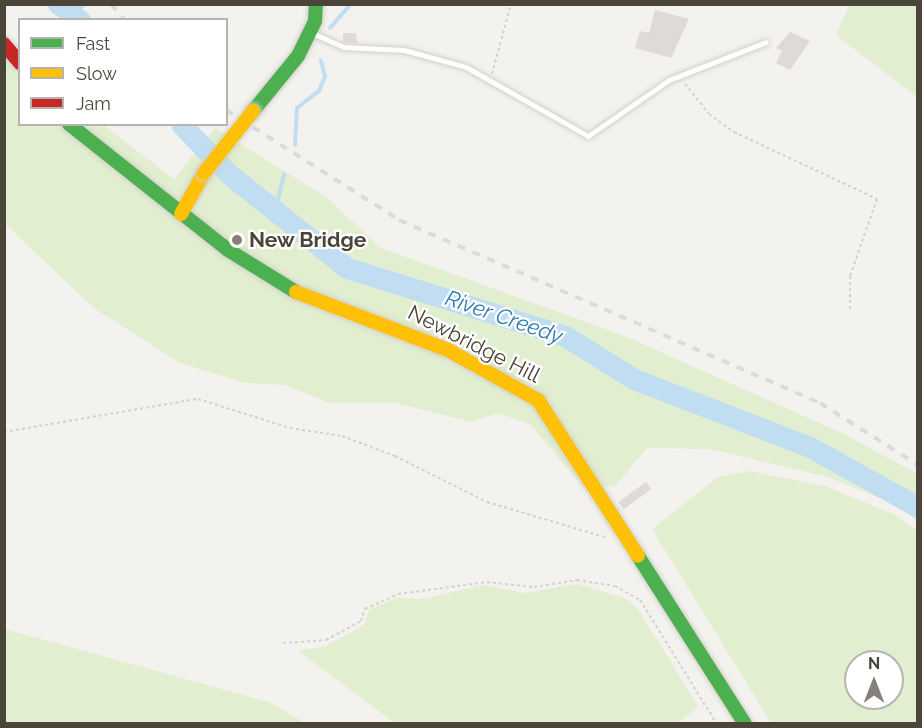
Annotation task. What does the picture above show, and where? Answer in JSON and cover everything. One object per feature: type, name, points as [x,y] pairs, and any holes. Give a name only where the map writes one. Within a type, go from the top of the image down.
[{"type":"main road","points":[[181,214],[204,173],[311,33],[316,4]]},
{"type":"main road","points":[[4,44],[18,61]]},
{"type":"main road","name":"Newbridge Hill","points":[[71,126],[181,214],[287,288],[448,350],[538,400],[745,723]]},
{"type":"lane","points":[[311,33],[344,47],[431,55],[491,78],[588,136],[681,76],[766,42]]},
{"type":"path","points":[[491,78],[512,4]]},
{"type":"path","points":[[681,76],[691,95],[734,132],[877,200],[850,276],[850,311]]},
{"type":"path","points":[[4,432],[198,399],[290,428],[342,436],[395,456],[487,502],[535,520],[574,525],[614,542]]},
{"type":"path","points":[[283,643],[326,640],[361,621],[365,609],[398,594],[488,582],[534,587],[577,580],[615,585],[640,600],[717,723]]},
{"type":"green space","points":[[849,5],[917,5],[917,97],[836,35]]},
{"type":"green space","points":[[4,46],[18,57],[18,126],[104,126],[174,179],[215,128],[326,197],[381,248],[625,336],[844,434],[910,470],[917,475],[917,520],[897,505],[828,477],[710,449],[647,448],[615,486],[583,487],[530,424],[498,413],[472,422],[396,403],[330,403],[285,385],[245,383],[180,363],[95,309],[5,224]]},
{"type":"green space","points":[[750,471],[825,486],[895,515],[917,531],[917,723],[771,723],[652,529],[718,477]]},
{"type":"green space","points":[[578,584],[625,598],[638,609],[698,706],[679,723],[395,723],[298,651],[326,646],[364,625],[369,610],[397,598],[422,599],[483,585],[524,593]]},
{"type":"green space","points":[[5,629],[269,702],[305,723],[5,723]]},
{"type":"building","points":[[655,10],[689,19],[671,58],[635,48],[640,31],[649,33]]},
{"type":"building","points":[[790,32],[810,41],[790,70],[776,63],[782,51],[776,48]]},
{"type":"building","points":[[343,33],[356,33],[357,43],[343,42]]},
{"type":"building","points":[[646,482],[651,489],[624,509],[618,502]]},
{"type":"waterway","name":"River Creedy","points":[[58,4],[77,18]]},
{"type":"waterway","points":[[74,13],[85,4]]},
{"type":"waterway","points":[[330,28],[351,4]]},
{"type":"waterway","points":[[295,145],[297,108],[319,91],[325,76],[321,61]]},
{"type":"waterway","name":"River Creedy","points":[[183,126],[230,175],[347,268],[565,336],[634,379],[808,446],[918,507]]},
{"type":"waterway","points":[[275,211],[284,174]]},
{"type":"railway","points":[[111,4],[123,18]]},
{"type":"railway","points":[[228,111],[399,220],[820,403],[918,465]]},
{"type":"traffic: fast","points":[[253,111],[298,56],[315,21],[316,4]]},
{"type":"traffic: fast","points":[[72,126],[228,250],[296,292]]},
{"type":"traffic: fast","points":[[638,556],[745,724]]},
{"type":"traffic: slow","points":[[204,173],[253,111]]},
{"type":"traffic: slow","points":[[181,214],[204,173]]},
{"type":"traffic: slow","points":[[296,292],[448,350],[538,400],[638,556]]},
{"type":"traffic: jam","points":[[4,44],[18,61]]},
{"type":"place","name":"New Bridge","points":[[237,240]]}]
